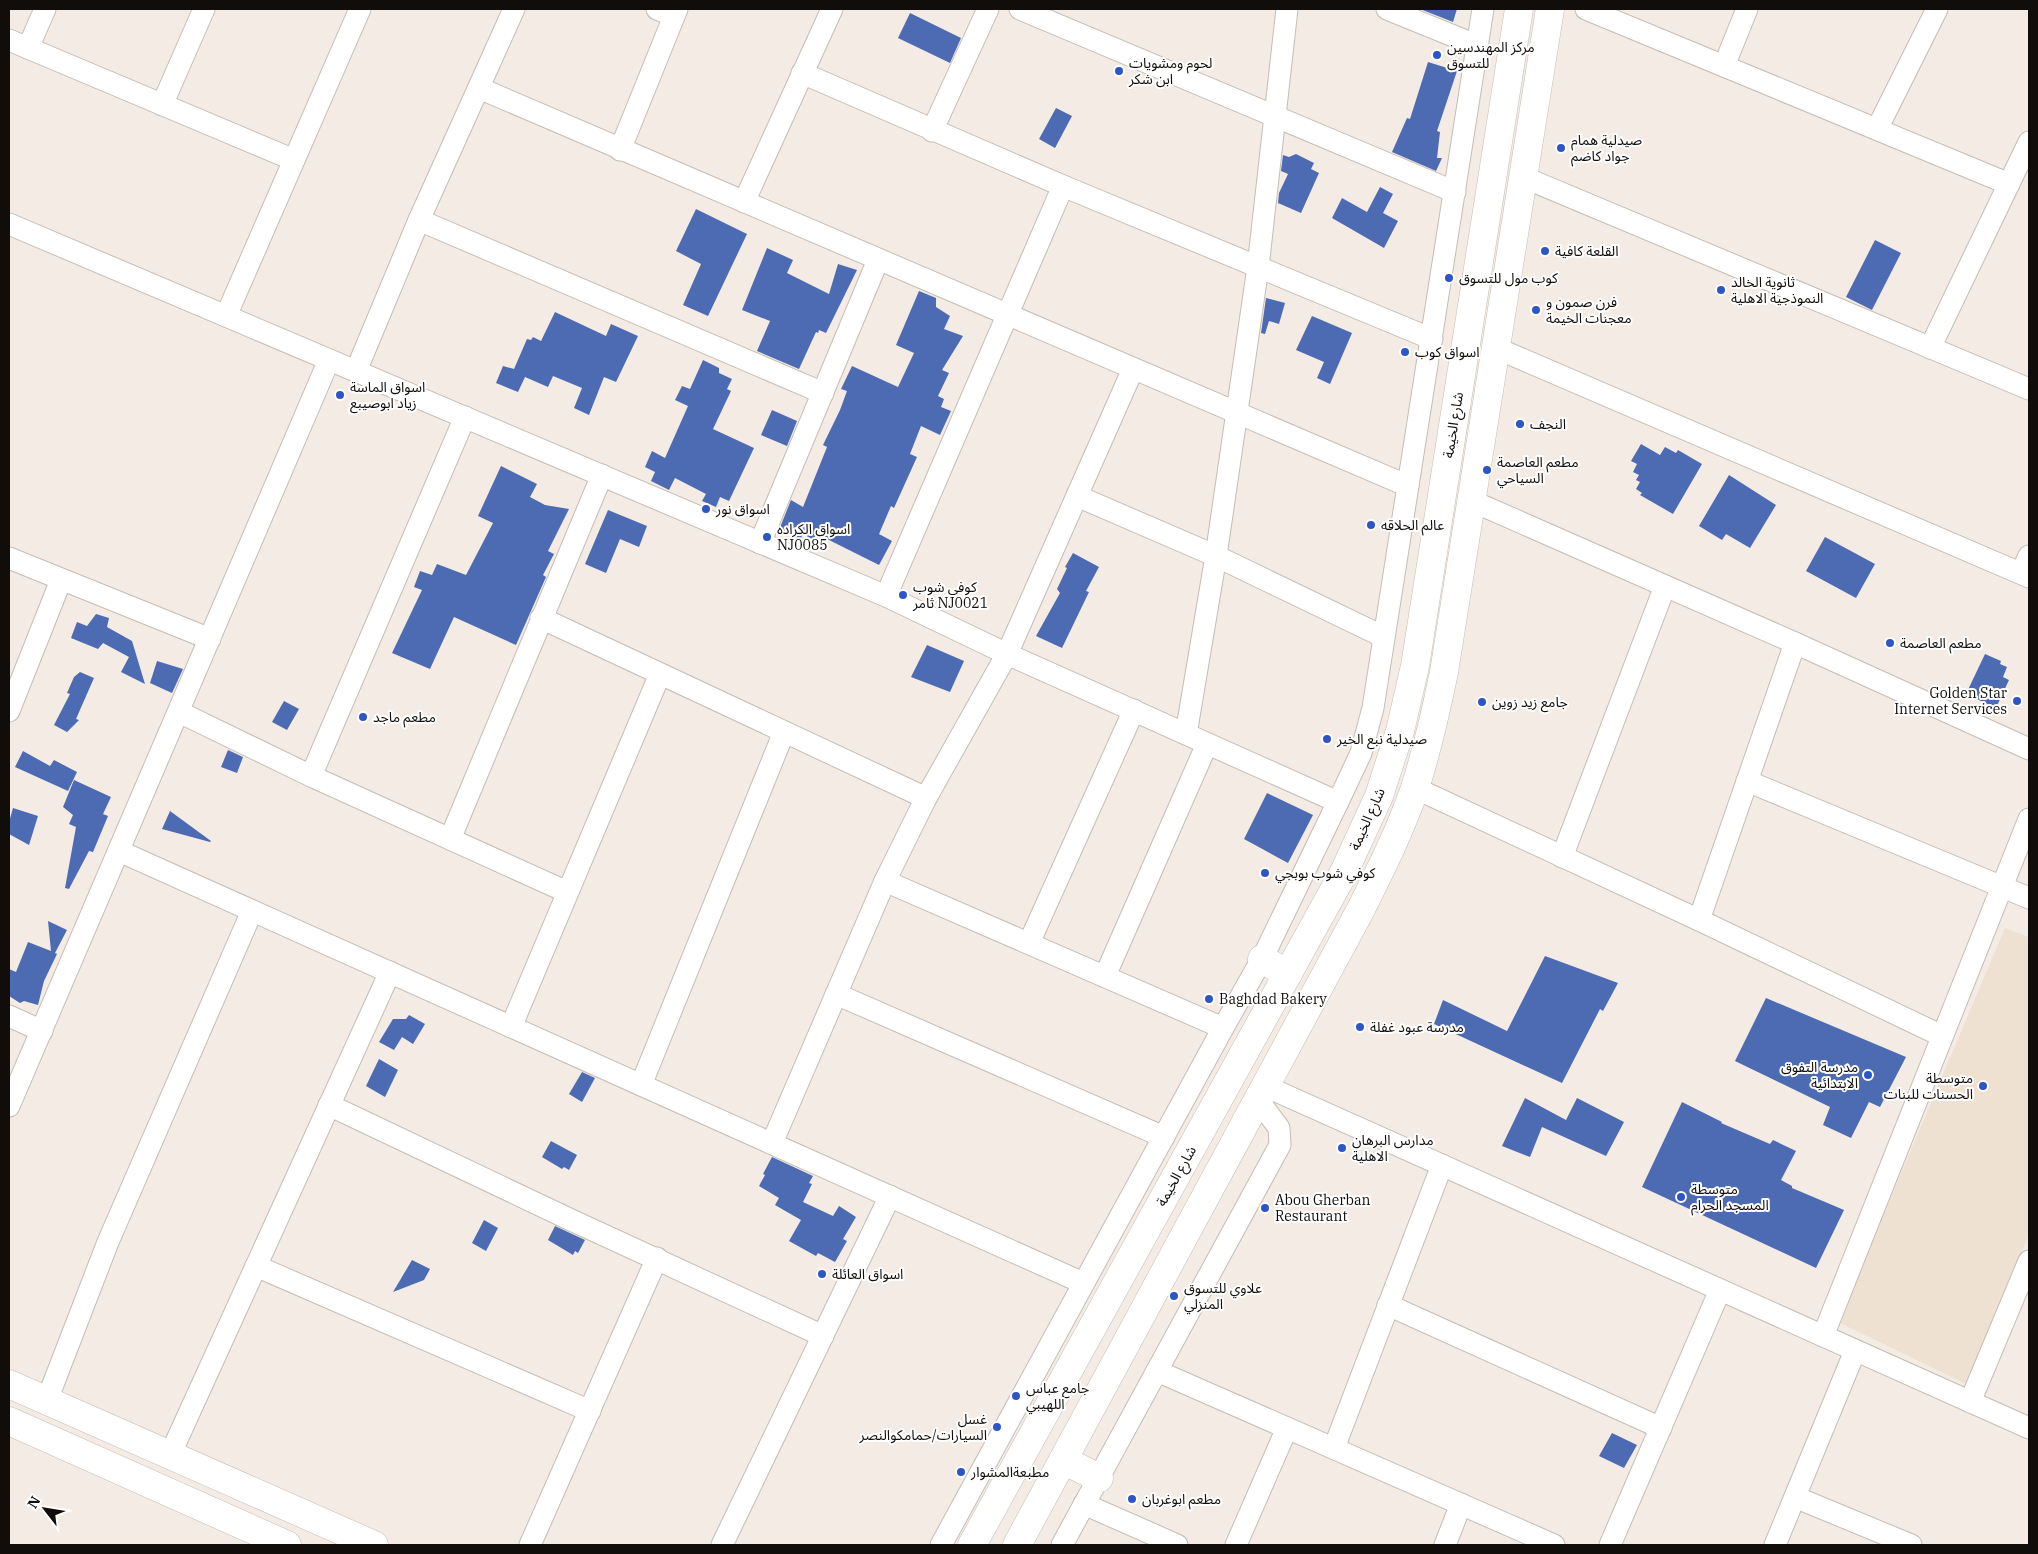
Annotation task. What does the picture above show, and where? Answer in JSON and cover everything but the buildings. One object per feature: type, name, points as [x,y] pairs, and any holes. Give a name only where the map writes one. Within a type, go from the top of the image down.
[{"type":"street","points":[[45,9],[18,44],[294,160]]},
{"type":"street","points":[[162,105],[204,9]]},
{"type":"street","points":[[226,316],[360,9]]},
{"type":"street","points":[[356,371],[419,220],[514,9]]},
{"type":"street","points":[[744,202],[832,9]]},
{"type":"street","points":[[932,131],[988,9]]},
{"type":"street","points":[[1020,9],[1455,192]]},
{"type":"street","points":[[1186,734],[1216,556],[1258,267],[1287,9]]},
{"type":"street","points":[[1387,9],[1478,46]]},
{"type":"street","points":[[941,1545],[1262,959],[1361,752],[1373,708],[1483,9]]},
{"type":"street","name":"شارع الخيمة","points":[[972,1545],[1344,872],[1377,801],[1402,722],[1415,666],[1519,9]]},
{"type":"street","points":[[1017,1545],[1365,902],[1391,849],[1414,788],[1429,742],[1444,672],[1550,9]]},
{"type":"street","points":[[1586,9],[2009,184]]},
{"type":"street","points":[[1724,66],[1747,9]]},
{"type":"street","points":[[1877,129],[1937,9]]},
{"type":"street","points":[[620,150],[670,11]]},
{"type":"street","points":[[802,73],[932,131],[1432,339]]},
{"type":"street","points":[[479,88],[1408,486]]},
{"type":"street","points":[[1930,348],[2029,142]]},
{"type":"street","points":[[1523,177],[2029,389]]},
{"type":"street","points":[[886,596],[1063,186]]},
{"type":"street","points":[[419,220],[823,393]]},
{"type":"street","points":[[9,224],[886,596],[1007,654],[1338,802]]},
{"type":"street","points":[[760,543],[878,260]]},
{"type":"street","points":[[1496,348],[2026,569]]},
{"type":"street","points":[[9,1106],[329,360]]},
{"type":"street","points":[[772,1143],[885,881],[926,798],[1007,654],[1134,369]]},
{"type":"street","points":[[311,776],[465,417]]},
{"type":"street","points":[[450,840],[541,618],[602,476]]},
{"type":"street","points":[[1077,496],[1216,556],[1384,637]]},
{"type":"street","points":[[1472,501],[1795,643],[2029,749]]},
{"type":"street","points":[[9,558],[210,639]]},
{"type":"street","points":[[9,711],[61,580]]},
{"type":"street","points":[[1562,857],[1665,586]]},
{"type":"street","points":[[541,618],[926,798]]},
{"type":"street","points":[[1699,920],[1795,643]]},
{"type":"street","points":[[512,1028],[567,892],[660,674]]},
{"type":"street","points":[[1029,943],[1134,710]]},
{"type":"street","points":[[178,712],[311,776],[567,892]]},
{"type":"street","points":[[641,1085],[784,732]]},
{"type":"street","points":[[1105,976],[1208,744]]},
{"type":"street","points":[[1747,781],[2029,898]]},
{"type":"street","points":[[1414,788],[1699,920],[1942,1036]]},
{"type":"street","points":[[1823,1336],[2029,819]]},
{"type":"street","points":[[119,851],[1083,1283]]},
{"type":"street","points":[[885,881],[1223,1028]]},
{"type":"street","points":[[47,1400],[108,1242],[252,911]]},
{"type":"street","points":[[1262,959],[1288,974]]},
{"type":"street","points":[[170,1455],[390,972]]},
{"type":"street","points":[[836,994],[1164,1137]]},
{"type":"street","points":[[9,1016],[42,1031]]},
{"type":"street","points":[[1262,1093],[1442,1165],[2029,1428]]},
{"type":"street","points":[[1062,1545],[1280,1145],[1279,1128],[1262,1093]]},
{"type":"street","points":[[329,1106],[823,1336]]},
{"type":"street","points":[[1207,1120],[1206,1140],[1209,1151],[1219,1156],[1230,1152]]},
{"type":"street","points":[[1334,1448],[1442,1165]]},
{"type":"street","points":[[722,1545],[890,1196]]},
{"type":"street","points":[[1129,1261],[1146,1252],[1158,1252],[1166,1260],[1165,1271]]},
{"type":"street","points":[[530,1545],[658,1258]]},
{"type":"street","points":[[1970,1402],[2029,1261]]},
{"type":"street","points":[[256,1266],[590,1411]]},
{"type":"street","points":[[1610,1545],[1720,1290]]},
{"type":"street","points":[[1388,1305],[1661,1428]]},
{"type":"street","points":[[1775,1545],[1854,1351]]},
{"type":"street","points":[[1157,1371],[1554,1545]]},
{"type":"street","points":[[9,1384],[374,1545]]},
{"type":"street","points":[[9,1422],[288,1545]]},
{"type":"street","points":[[1236,1545],[1287,1428]]},
{"type":"street","points":[[1063,1460],[1099,1478]]},
{"type":"street","points":[[1795,1497],[1911,1545]]},
{"type":"street","points":[[1084,1504],[1177,1545]]},
{"type":"street","points":[[1445,1545],[1461,1504]]},
{"type":"shaded area","name":"متوسطة الحسنات للبنات","points":[[2005,928],[2029,937],[2029,1235],[1966,1384],[1838,1322]]},
{"type":"place","name":"مركز المهندسين للتسوق","points":[[1437,55]]},
{"type":"place","name":"لحوم ومشويات ابن شكر","points":[[1119,71]]},
{"type":"place","name":"صيدلية همام جواد كاضم","points":[[1561,148]]},
{"type":"place","name":"القلعة كافية","points":[[1545,251]]},
{"type":"place","name":"كوب مول للتسوق","points":[[1449,278]]},
{"type":"place","name":"ثانوية الخالد النموذجية الاهلية","points":[[1721,290]]},
{"type":"place","name":"فرن صمون و معجنات الخيمة","points":[[1536,310]]},
{"type":"place","name":"اسواق كوب","points":[[1405,352]]},
{"type":"place","name":"اسواق الماسة زياد ابوصيبع","points":[[340,395]]},
{"type":"place","name":"النجف","points":[[1520,424]]},
{"type":"place","name":"مطعم العاصمة السياحي","points":[[1487,470]]},
{"type":"place","name":"اسواق نور","points":[[706,509]]},
{"type":"place","name":"عالم الحلاقه","points":[[1371,525]]},
{"type":"place","name":"اسواق الكراده NJ0085","points":[[767,537]]},
{"type":"place","name":"كوفي شوب ثامر NJ0021","points":[[903,595]]},
{"type":"place","name":"مطعم العاصمة","points":[[1890,643]]},
{"type":"place","name":"Golden Star Internet Services","points":[[2017,701]]},
{"type":"place","name":"جامع زيد زوين","points":[[1482,702]]},
{"type":"place","name":"مطعم ماجد","points":[[363,717]]},
{"type":"place","name":"صيدلية نبع الخير","points":[[1327,739]]},
{"type":"place","name":"كوفي شوب بوبجي","points":[[1265,873]]},
{"type":"place","name":"Baghdad Bakery","points":[[1209,999]]},
{"type":"place","name":"مدرسة عبود غفلة","points":[[1360,1027]]},
{"type":"place","name":"مدرسة التفوق الابتدائية","points":[[1868,1075]]},
{"type":"place","name":"متوسطة الحسنات للبنات","points":[[1983,1086]]},
{"type":"place","name":"مدارس البرهان الاهلية","points":[[1342,1148]]},
{"type":"place","name":"متوسطة المسجد الحرام","points":[[1681,1197]]},
{"type":"place","name":"Abou Gherban Restaurant","points":[[1265,1208]]},
{"type":"place","name":"اسواق العائلة","points":[[822,1274]]},
{"type":"place","name":"علاوي للتسوق المنزلي","points":[[1174,1296]]},
{"type":"place","name":"جامع عباس اللهيبي","points":[[1016,1396]]},
{"type":"place","name":"غسل السيارات/حمامكوالنصر","points":[[997,1427]]},
{"type":"place","name":"مطبعةالمشوار","points":[[961,1472]]},
{"type":"place","name":"مطعم ابوغربان","points":[[1132,1499]]}]
